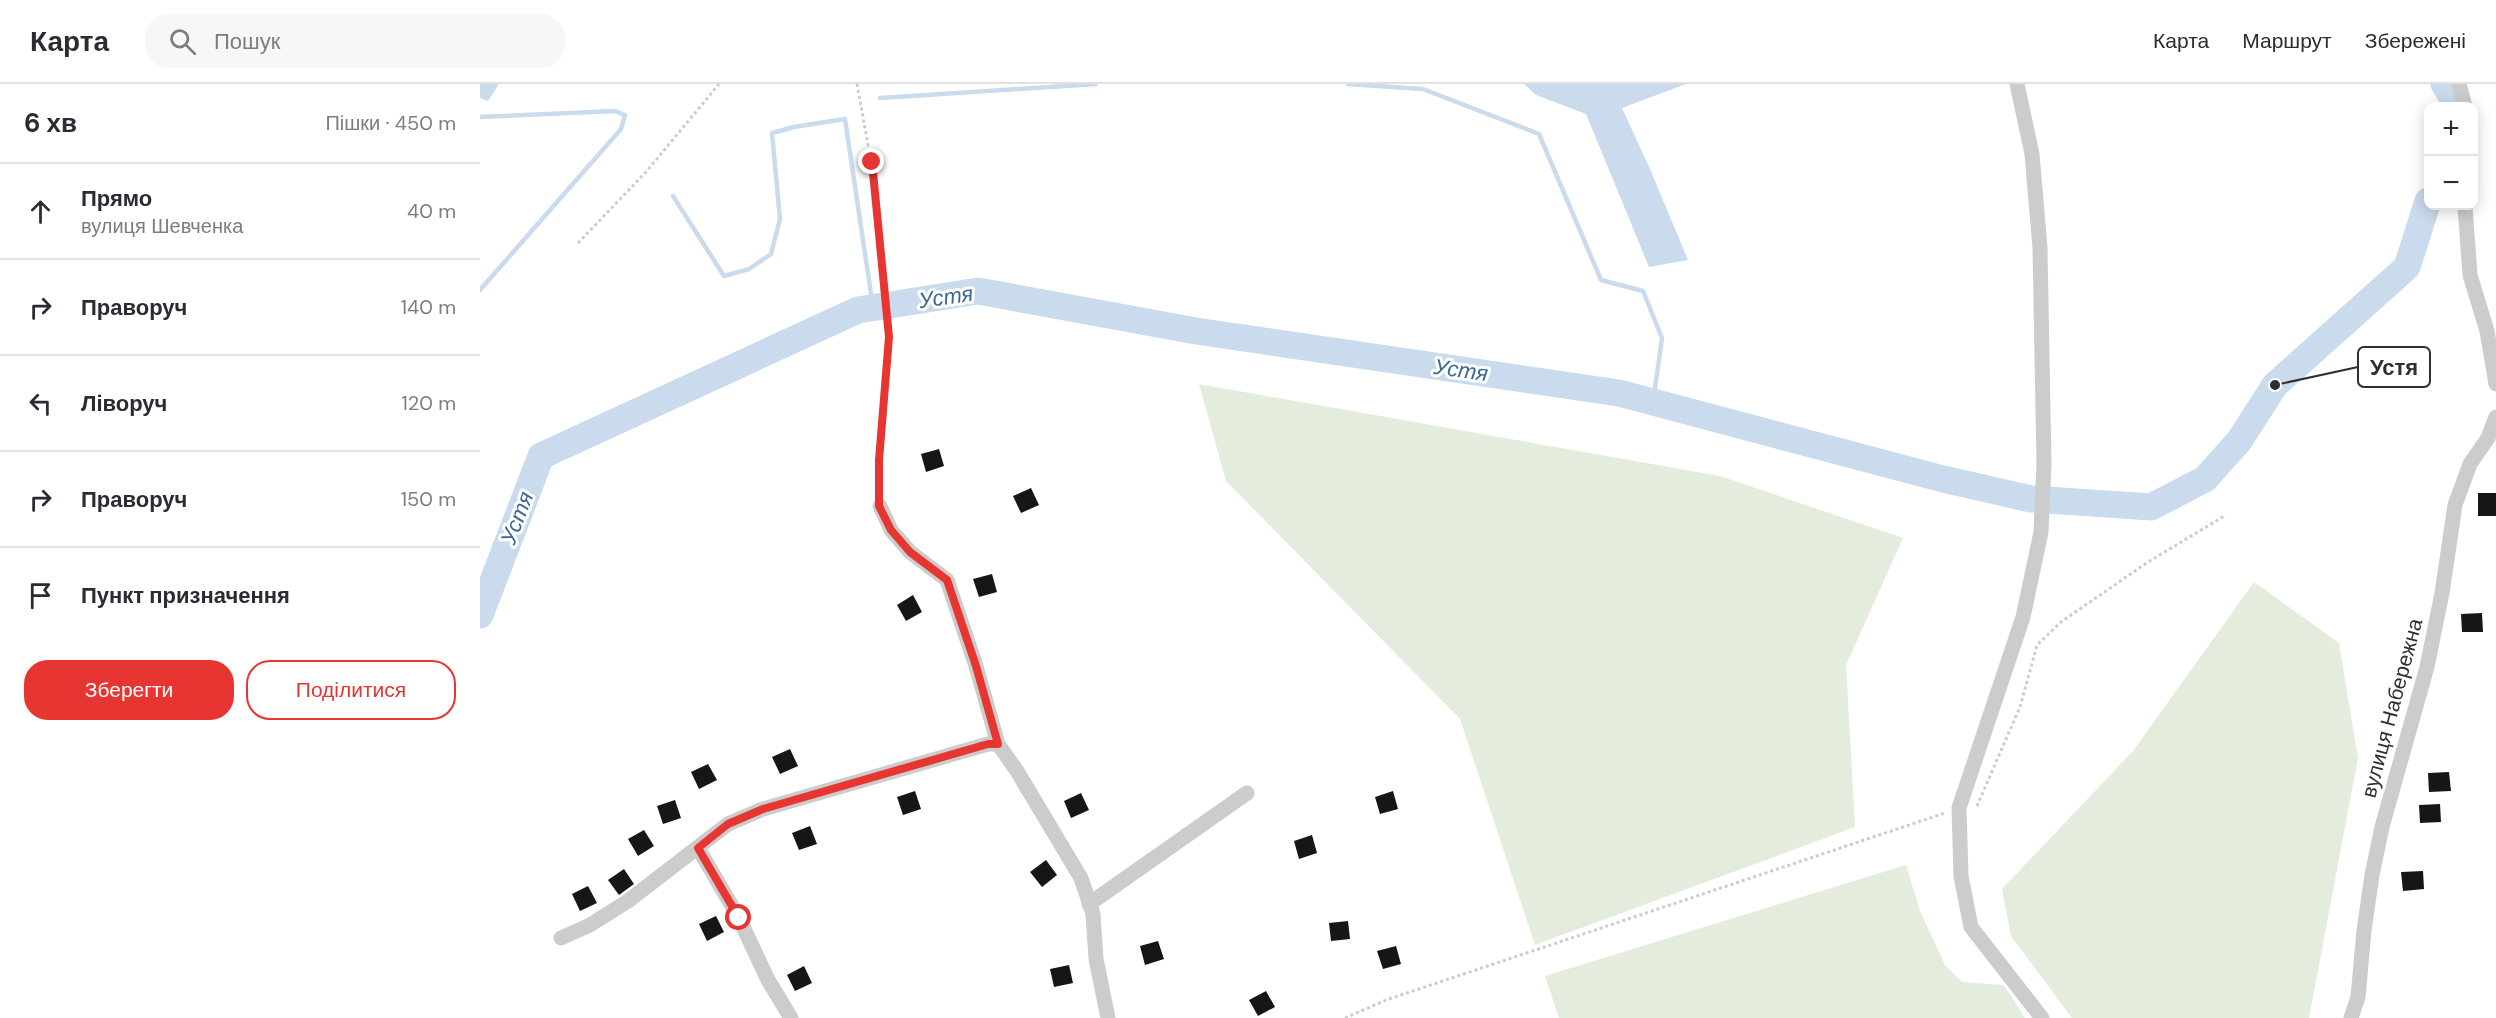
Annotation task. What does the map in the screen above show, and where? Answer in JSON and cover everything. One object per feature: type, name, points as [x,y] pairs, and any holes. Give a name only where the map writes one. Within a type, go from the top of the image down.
[{"type":"street","points":[[2017,84],[2032,154],[2040,248],[2044,464],[2041,532],[2023,616],[1959,808],[1961,876],[1971,927],[2042,1018]]},
{"type":"street","points":[[2459,84],[2464,102]]},
{"type":"street","points":[[2464,210],[2470,275],[2487,331],[2496,384]]},
{"type":"street","name":"вулиця Набережна","points":[[2351,1018],[2358,997],[2372,875],[2382,827],[2427,667],[2442,593],[2455,506],[2470,464],[2488,438],[2496,417]]},
{"type":"street","points":[[879,506],[891,530],[910,552],[947,580],[976,666],[998,744],[1017,771],[1081,878],[1093,914],[1096,959],[1108,1018]]},
{"type":"street","points":[[561,938],[590,925],[628,901],[728,824],[763,809],[881,773],[988,744],[998,744]]},
{"type":"street","points":[[1089,904],[1247,793]]},
{"type":"street","points":[[698,848],[739,918],[768,980],[790,1018]]},
{"type":"path","points":[[578,243],[646,172],[719,84]]},
{"type":"path","points":[[857,84],[872,162],[889,337],[879,448],[879,506]]},
{"type":"path","points":[[1345,1018],[1386,1000],[1959,808],[1976,808],[1994,772],[2020,707],[2037,645],[2070,615],[2148,562],[2226,515]]},
{"type":"green space","points":[[1199,384],[1720,476],[1903,538],[1846,665],[1855,827],[1535,945],[1460,719],[1226,481]]},
{"type":"green space","points":[[2254,582],[2339,643],[2358,758],[2309,1018],[2072,1018],[2011,936],[2002,889],[2133,751]]},
{"type":"green space","points":[[1906,865],[1920,911],[1945,965],[1962,982],[2004,985],[2025,1018],[1559,1018],[1545,976]]},
{"type":"water","points":[[480,84],[499,84],[488,101],[480,98]]},
{"type":"water","points":[[1524,84],[1686,84],[1622,108],[1688,260],[1649,267],[1586,114],[1536,95]]},
{"type":"building","points":[[939,449],[944,466],[926,472],[921,454]]},
{"type":"building","points":[[1031,488],[1039,505],[1021,513],[1013,496]]},
{"type":"building","points":[[2478,493],[2496,493],[2496,516],[2478,516]]},
{"type":"building","points":[[992,574],[997,592],[979,597],[973,579]]},
{"type":"building","points":[[913,595],[922,612],[906,621],[897,605]]},
{"type":"building","points":[[2482,613],[2483,632],[2462,632],[2461,614]]},
{"type":"building","points":[[790,749],[798,766],[780,774],[772,757]]},
{"type":"building","points":[[708,764],[717,780],[699,789],[691,772]]},
{"type":"building","points":[[2449,772],[2451,791],[2429,792],[2428,773]]},
{"type":"building","points":[[915,791],[921,809],[903,815],[897,797]]},
{"type":"building","points":[[1393,791],[1398,809],[1380,814],[1375,797]]},
{"type":"building","points":[[1081,793],[1089,810],[1071,818],[1064,801]]},
{"type":"building","points":[[675,800],[681,818],[663,824],[657,806]]},
{"type":"building","points":[[2440,804],[2441,822],[2420,823],[2419,805]]},
{"type":"building","points":[[810,826],[817,844],[799,850],[792,833]]},
{"type":"building","points":[[644,830],[654,846],[638,856],[628,839]]},
{"type":"building","points":[[1312,835],[1317,853],[1299,859],[1294,841]]},
{"type":"building","points":[[1046,860],[1057,875],[1042,887],[1030,872]]},
{"type":"building","points":[[624,869],[634,884],[619,895],[608,880]]},
{"type":"building","points":[[2423,871],[2424,889],[2403,891],[2401,872]]},
{"type":"building","points":[[588,886],[597,903],[580,911],[572,894]]},
{"type":"building","points":[[716,916],[724,932],[707,941],[699,924]]},
{"type":"building","points":[[1348,921],[1350,939],[1331,941],[1329,923]]},
{"type":"building","points":[[1158,941],[1164,959],[1145,965],[1140,946]]},
{"type":"building","points":[[1396,946],[1401,964],[1383,969],[1377,951]]},
{"type":"building","points":[[1069,965],[1073,983],[1054,987],[1050,969]]},
{"type":"building","points":[[804,966],[812,983],[795,991],[787,975]]},
{"type":"building","points":[[1266,991],[1275,1007],[1258,1016],[1249,1000]]},
{"type":"waterway","points":[[880,98],[1096,84]]},
{"type":"waterway","points":[[1348,84],[1423,89],[1539,134],[1601,280],[1643,291],[1662,338],[1653,402]]},
{"type":"waterway","name":"Устя","points":[[2444,84],[2455,102]]},
{"type":"waterway","points":[[480,117],[615,111],[625,115],[621,129],[480,290]]},
{"type":"waterway","points":[[673,196],[724,276],[749,269],[771,254],[780,219],[772,133],[845,119],[873,307]]},
{"type":"waterway","name":"Устя","points":[[480,615],[541,456],[858,310],[978,291],[1196,331],[1619,393],[1943,479],[2031,499],[2151,507],[2205,479],[2239,441],[2275,385],[2407,267],[2425,210]]},
{"type":"place","name":"Устя","points":[[2275,385]]},
{"type":"route","points":[[739,918],[698,848],[728,824],[763,809],[881,773],[988,744],[998,744],[976,666],[947,580],[910,552],[891,530],[879,506],[882,400],[889,337],[872,162]]}]
